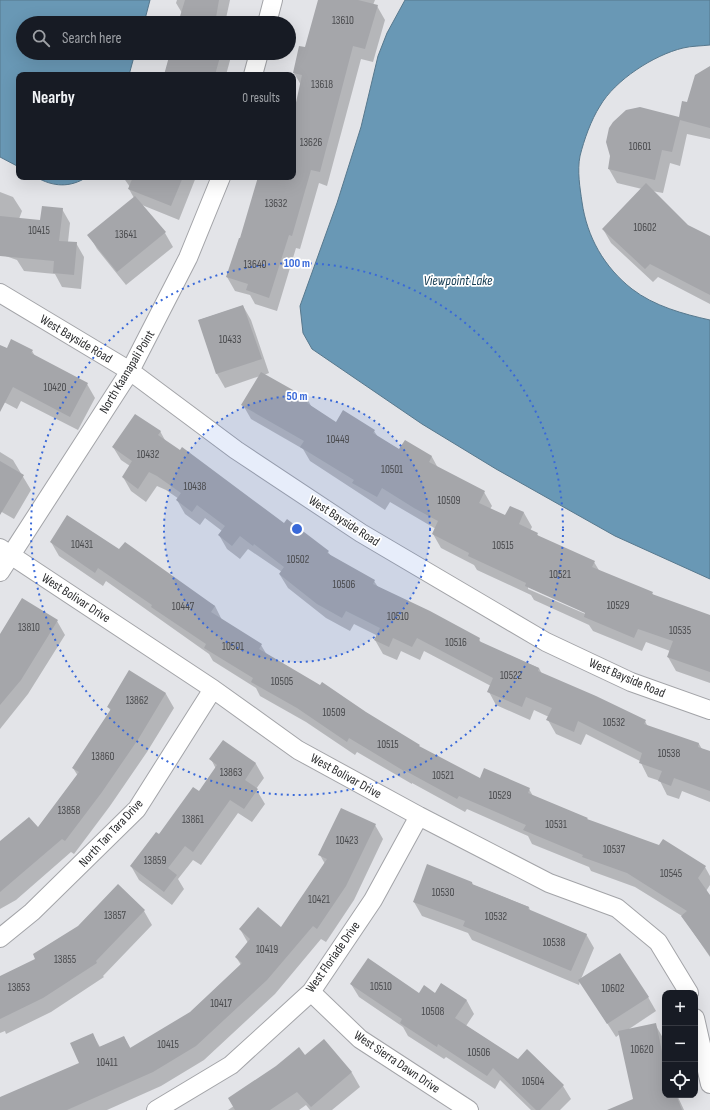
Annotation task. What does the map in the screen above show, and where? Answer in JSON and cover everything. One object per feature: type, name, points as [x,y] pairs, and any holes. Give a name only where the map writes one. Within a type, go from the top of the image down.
[{"type":"street","points":[[269,16],[273,0]]},
{"type":"street","points":[[254,72],[257,60]]},
{"type":"street","name":"North Kaanapali Point","points":[[0,572],[6,552],[130,371],[188,258],[220,180]]},
{"type":"street","name":"West Bayside Road","points":[[0,293],[130,371],[236,450],[361,533],[546,642],[631,682],[710,710]]},
{"type":"street","name":"West Bolivar Drive","points":[[6,552],[213,689],[298,750],[419,816],[549,883],[618,908],[658,942],[687,990]]},
{"type":"street","name":"North Tan Tara Drive","points":[[0,938],[43,902],[137,809],[213,689]]},
{"type":"street","name":"West Floriade Drive","points":[[156,1110],[231,1065],[310,992],[373,900],[419,816]]},
{"type":"street","name":"West Sierra Dawn Drive","points":[[310,992],[360,1039],[469,1110]]},
{"type":"street","points":[[697,1026],[710,1084]]},
{"type":"water","points":[[0,0],[150,0],[146,16],[16,16],[16,60],[133,60],[130,72],[16,72],[16,165],[0,157]]},
{"type":"water","name":"Viewpoint Lake","points":[[405,0],[710,0],[710,45],[683,48],[660,56],[636,70],[615,87],[600,106],[591,124],[580,156],[579,179],[584,215],[588,227],[598,250],[613,271],[632,289],[659,305],[710,320],[710,579],[615,536],[496,469],[422,424],[312,349],[303,333],[300,306],[337,203],[361,127],[378,56],[387,33]]},
{"type":"water","points":[[42,180],[82,180],[62,185],[49,183]]},
{"type":"building","points":[[185,0],[219,0],[216,16],[180,16]]},
{"type":"building","points":[[318,0],[358,0],[378,5],[365,49],[353,46],[320,172],[311,170],[292,236],[289,235],[269,298],[246,290],[248,284],[226,277],[240,238],[257,180],[296,180],[296,102],[302,75],[293,72],[299,46],[305,47]]},
{"type":"building","points":[[168,60],[219,60],[216,72],[165,72]]},
{"type":"building","points":[[710,66],[710,128],[680,120],[672,152],[662,150],[655,180],[608,169],[610,156],[606,142],[609,128],[613,122],[626,110],[640,107],[679,117],[682,101],[687,102],[695,75]]},
{"type":"building","points":[[132,180],[182,180],[171,206],[128,189]]},
{"type":"building","points":[[646,183],[688,225],[710,236],[710,295],[650,264],[645,269],[602,229]]},
{"type":"building","points":[[135,196],[166,232],[117,272],[87,235]]},
{"type":"building","points":[[42,206],[63,208],[59,241],[77,242],[74,275],[53,273],[54,261],[0,256],[0,216],[40,220]]},
{"type":"building","points":[[243,305],[262,359],[216,374],[198,320]]},
{"type":"building","points":[[11,339],[33,350],[31,353],[88,383],[70,417],[13,387],[0,412],[0,345],[7,348]]},
{"type":"building","points":[[261,372],[309,399],[307,403],[336,422],[343,410],[375,430],[373,433],[399,449],[405,440],[432,456],[429,462],[485,491],[479,503],[505,515],[510,506],[524,512],[519,524],[538,533],[537,535],[595,561],[592,567],[653,592],[652,594],[710,615],[710,672],[667,657],[673,641],[638,629],[634,638],[584,617],[585,613],[525,586],[526,583],[468,556],[469,553],[432,534],[438,521],[382,488],[377,497],[352,483],[354,480],[300,447],[304,441],[241,405]]},
{"type":"building","points":[[135,414],[161,431],[158,435],[180,450],[182,447],[284,523],[287,519],[329,551],[327,553],[375,580],[373,584],[430,611],[480,638],[479,641],[539,668],[538,671],[646,720],[644,724],[699,743],[698,747],[710,751],[710,791],[674,778],[671,786],[658,781],[662,771],[639,763],[642,753],[578,721],[574,732],[546,720],[552,708],[526,697],[522,707],[487,692],[493,678],[417,638],[412,647],[393,638],[389,647],[374,640],[380,628],[346,611],[342,618],[317,604],[279,574],[284,567],[254,544],[253,546],[240,536],[232,546],[218,535],[225,526],[197,505],[192,512],[176,500],[181,493],[157,476],[149,472],[138,489],[122,477],[132,461],[112,447]]},
{"type":"building","points":[[0,461],[24,475],[0,515]]},
{"type":"building","points":[[67,515],[119,549],[125,542],[215,606],[211,612],[262,644],[259,649],[320,685],[322,682],[366,712],[420,745],[419,746],[480,778],[484,768],[530,788],[528,793],[588,818],[587,819],[659,845],[663,839],[706,866],[698,878],[710,895],[710,956],[681,916],[687,911],[627,873],[582,857],[583,855],[523,830],[526,825],[459,796],[457,799],[404,771],[349,738],[347,742],[297,708],[251,682],[253,678],[204,648],[206,644],[151,607],[152,605],[98,568],[95,573],[50,542]]},
{"type":"building","points":[[22,598],[58,620],[21,680],[0,705],[0,634]]},
{"type":"building","points":[[129,670],[166,693],[139,738],[102,792],[65,841],[62,839],[0,892],[0,841],[29,817],[38,827],[79,772],[72,768],[111,709],[107,707]]},
{"type":"building","points":[[223,740],[256,763],[245,780],[258,789],[244,809],[230,800],[193,852],[185,846],[168,868],[177,875],[164,892],[130,866],[156,832],[159,834],[193,787],[199,791],[217,765],[209,759]]},
{"type":"building","points":[[341,808],[376,824],[346,886],[317,929],[313,926],[267,980],[196,1046],[153,1072],[67,1110],[0,1110],[0,1097],[79,1063],[70,1043],[93,1033],[99,1047],[124,1036],[130,1048],[190,1012],[242,963],[235,957],[250,939],[239,929],[258,907],[281,927],[327,859],[318,855]]},
{"type":"building","points":[[427,864],[472,882],[472,884],[529,907],[528,909],[587,934],[571,971],[463,926],[465,921],[413,902]]},
{"type":"building","points":[[118,884],[145,910],[96,961],[97,963],[43,998],[0,1019],[0,976],[35,959],[33,954],[78,926]]},
{"type":"building","points":[[620,953],[649,997],[607,1024],[578,980]]},
{"type":"building","points":[[368,958],[419,993],[424,985],[435,993],[441,983],[467,1000],[455,1018],[518,1059],[527,1049],[564,1085],[540,1110],[536,1110],[493,1068],[487,1076],[438,1044],[437,1047],[400,1023],[402,1019],[350,984]]},
{"type":"building","points":[[656,1023],[662,1052],[662,1098],[677,1098],[682,1110],[607,1110],[633,1099],[618,1031]]},
{"type":"building","points":[[324,1039],[352,1072],[311,1107],[297,1092],[270,1110],[235,1110],[228,1098],[276,1066],[299,1047],[305,1055]]}]
